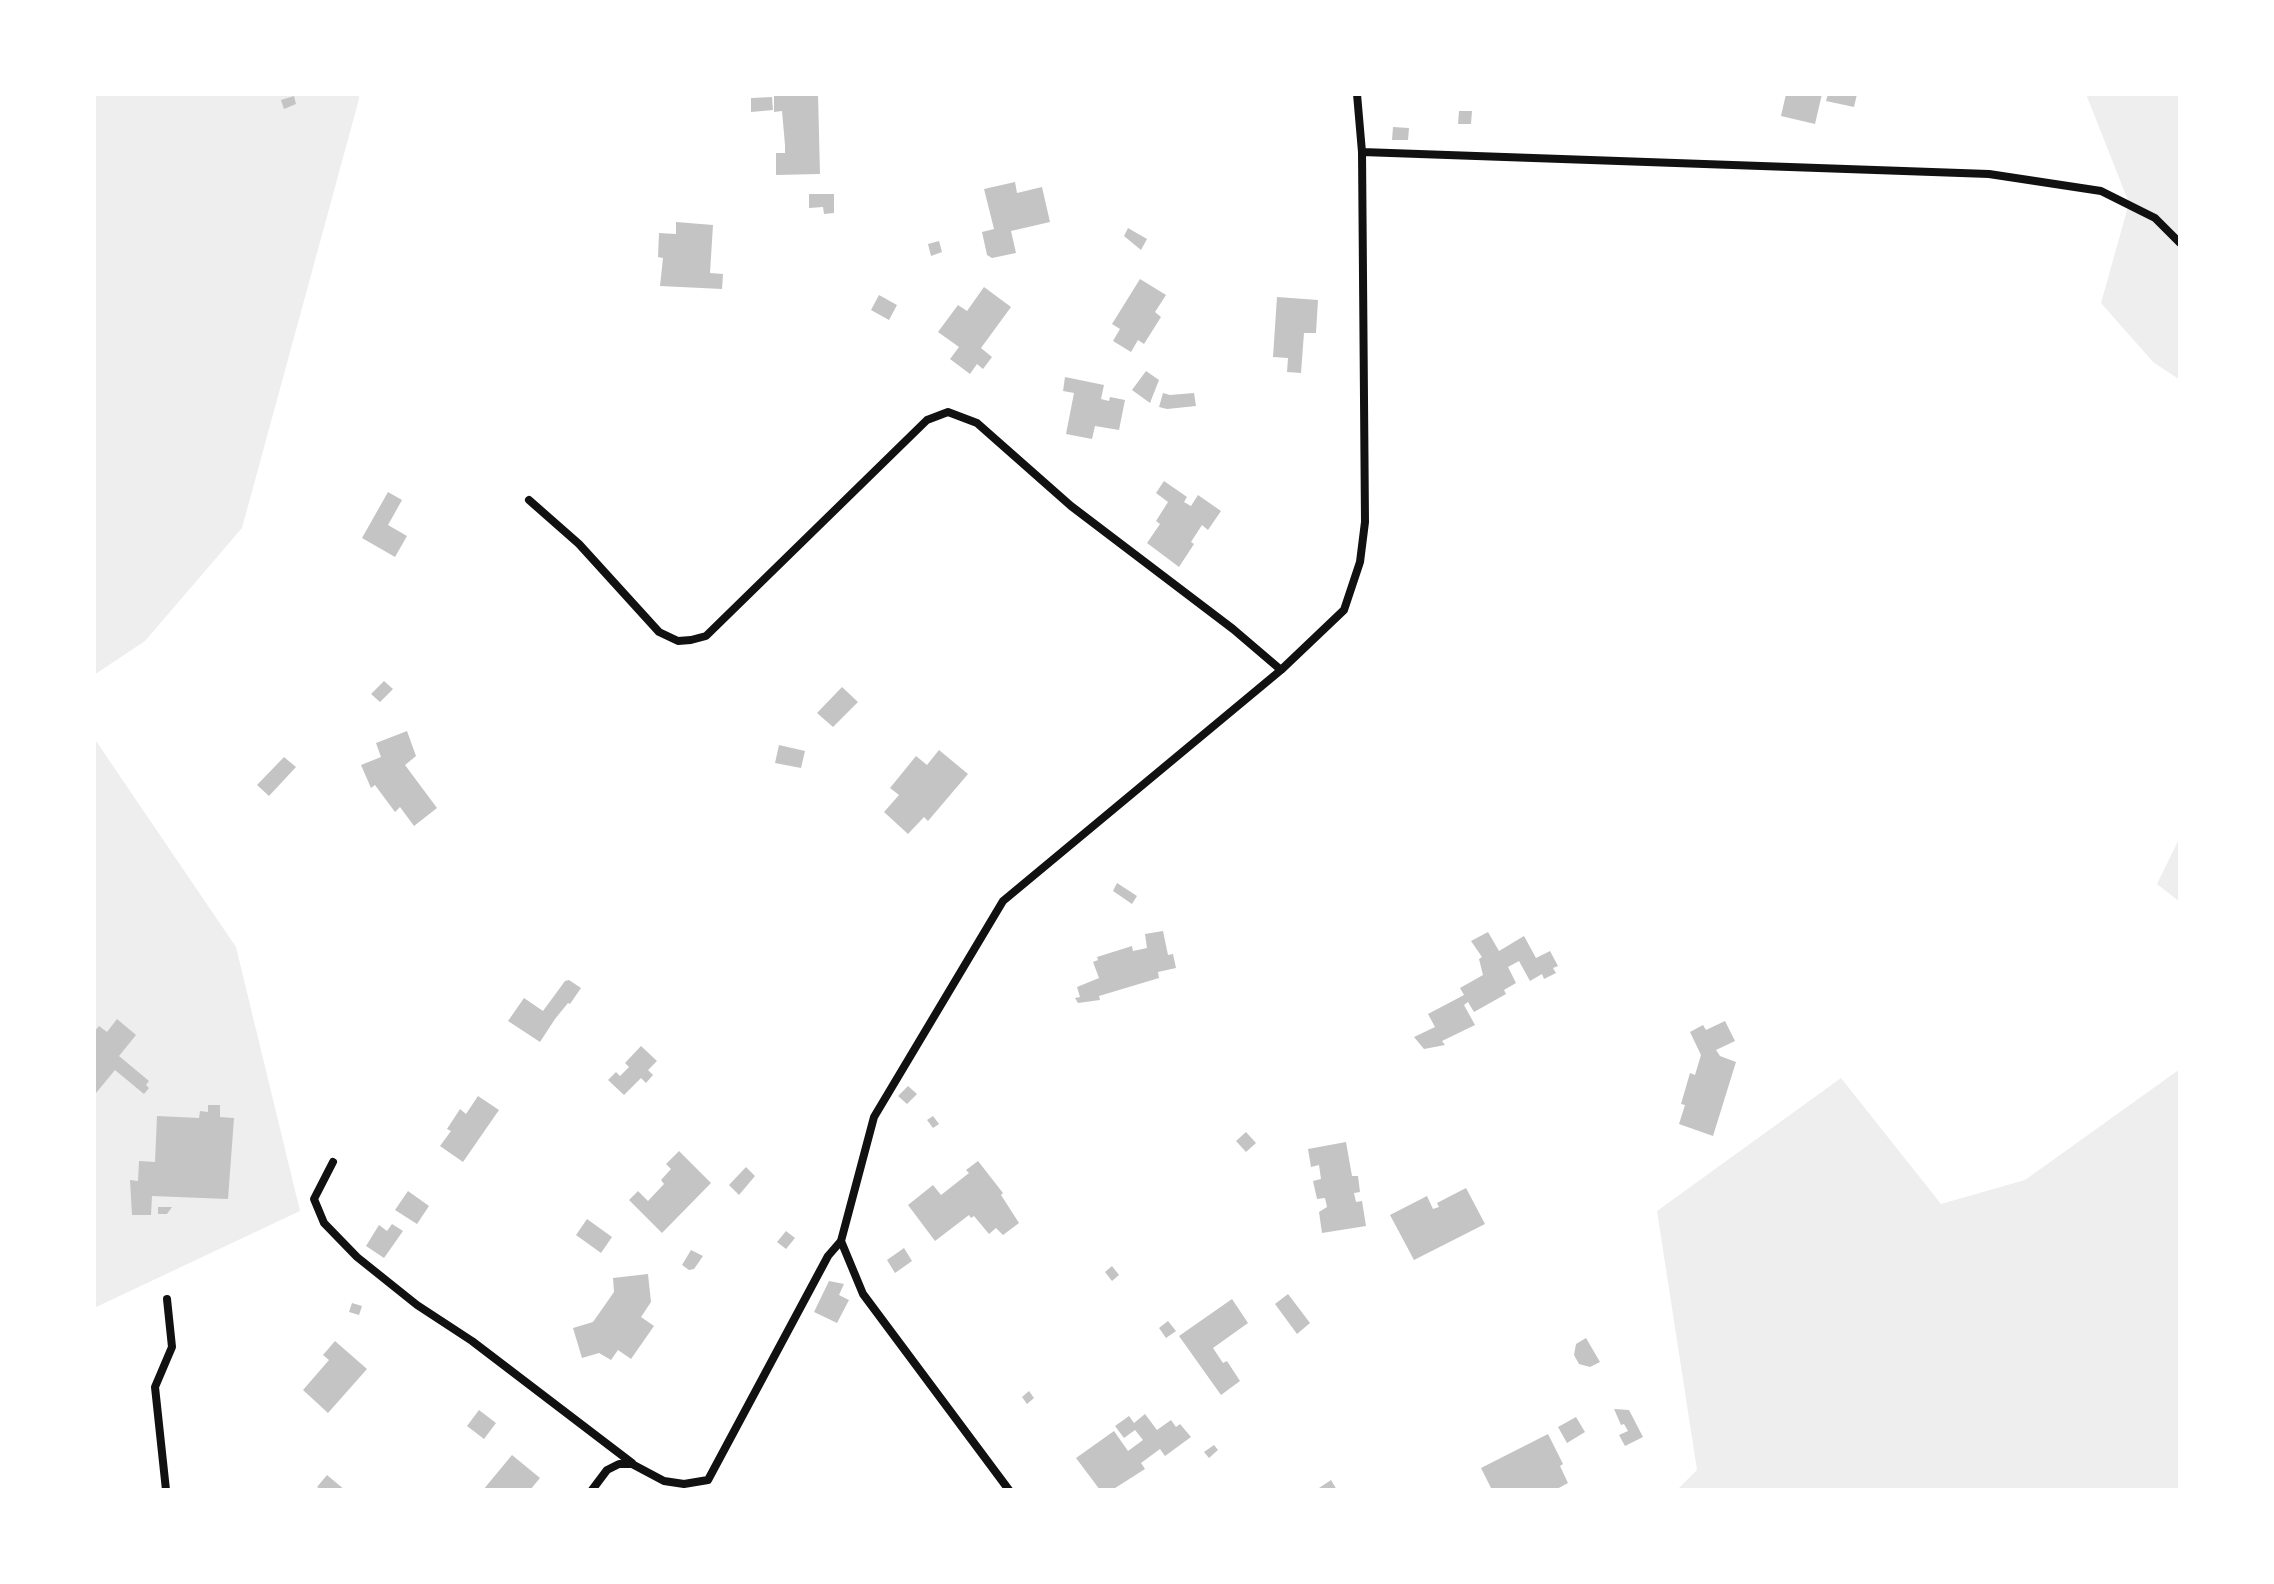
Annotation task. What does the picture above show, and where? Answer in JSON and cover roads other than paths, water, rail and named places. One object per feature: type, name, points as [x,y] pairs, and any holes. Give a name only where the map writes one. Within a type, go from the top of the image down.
[{"type":"street","points":[[703,1490],[828,1256],[841,1241],[874,1117],[1003,901],[1281,670],[1344,610],[1360,562],[1365,522],[1362,152],[1357,94]]},
{"type":"street","points":[[1362,152],[1989,174],[2101,191],[2155,218],[2180,243]]},
{"type":"street","points":[[529,500],[579,544],[659,632],[678,641],[691,640],[706,636],[927,420],[948,412],[977,423],[1071,506],[1233,629],[1281,670]]},
{"type":"street","points":[[333,1162],[314,1199],[324,1223],[357,1257],[632,1464],[664,1481],[684,1484],[708,1480]]},
{"type":"street","points":[[841,1241],[863,1294],[1009,1490]]},
{"type":"street","points":[[166,1490],[155,1387],[172,1347],[167,1299]]},
{"type":"street","points":[[592,1490],[607,1470],[619,1464],[632,1464]]}]
